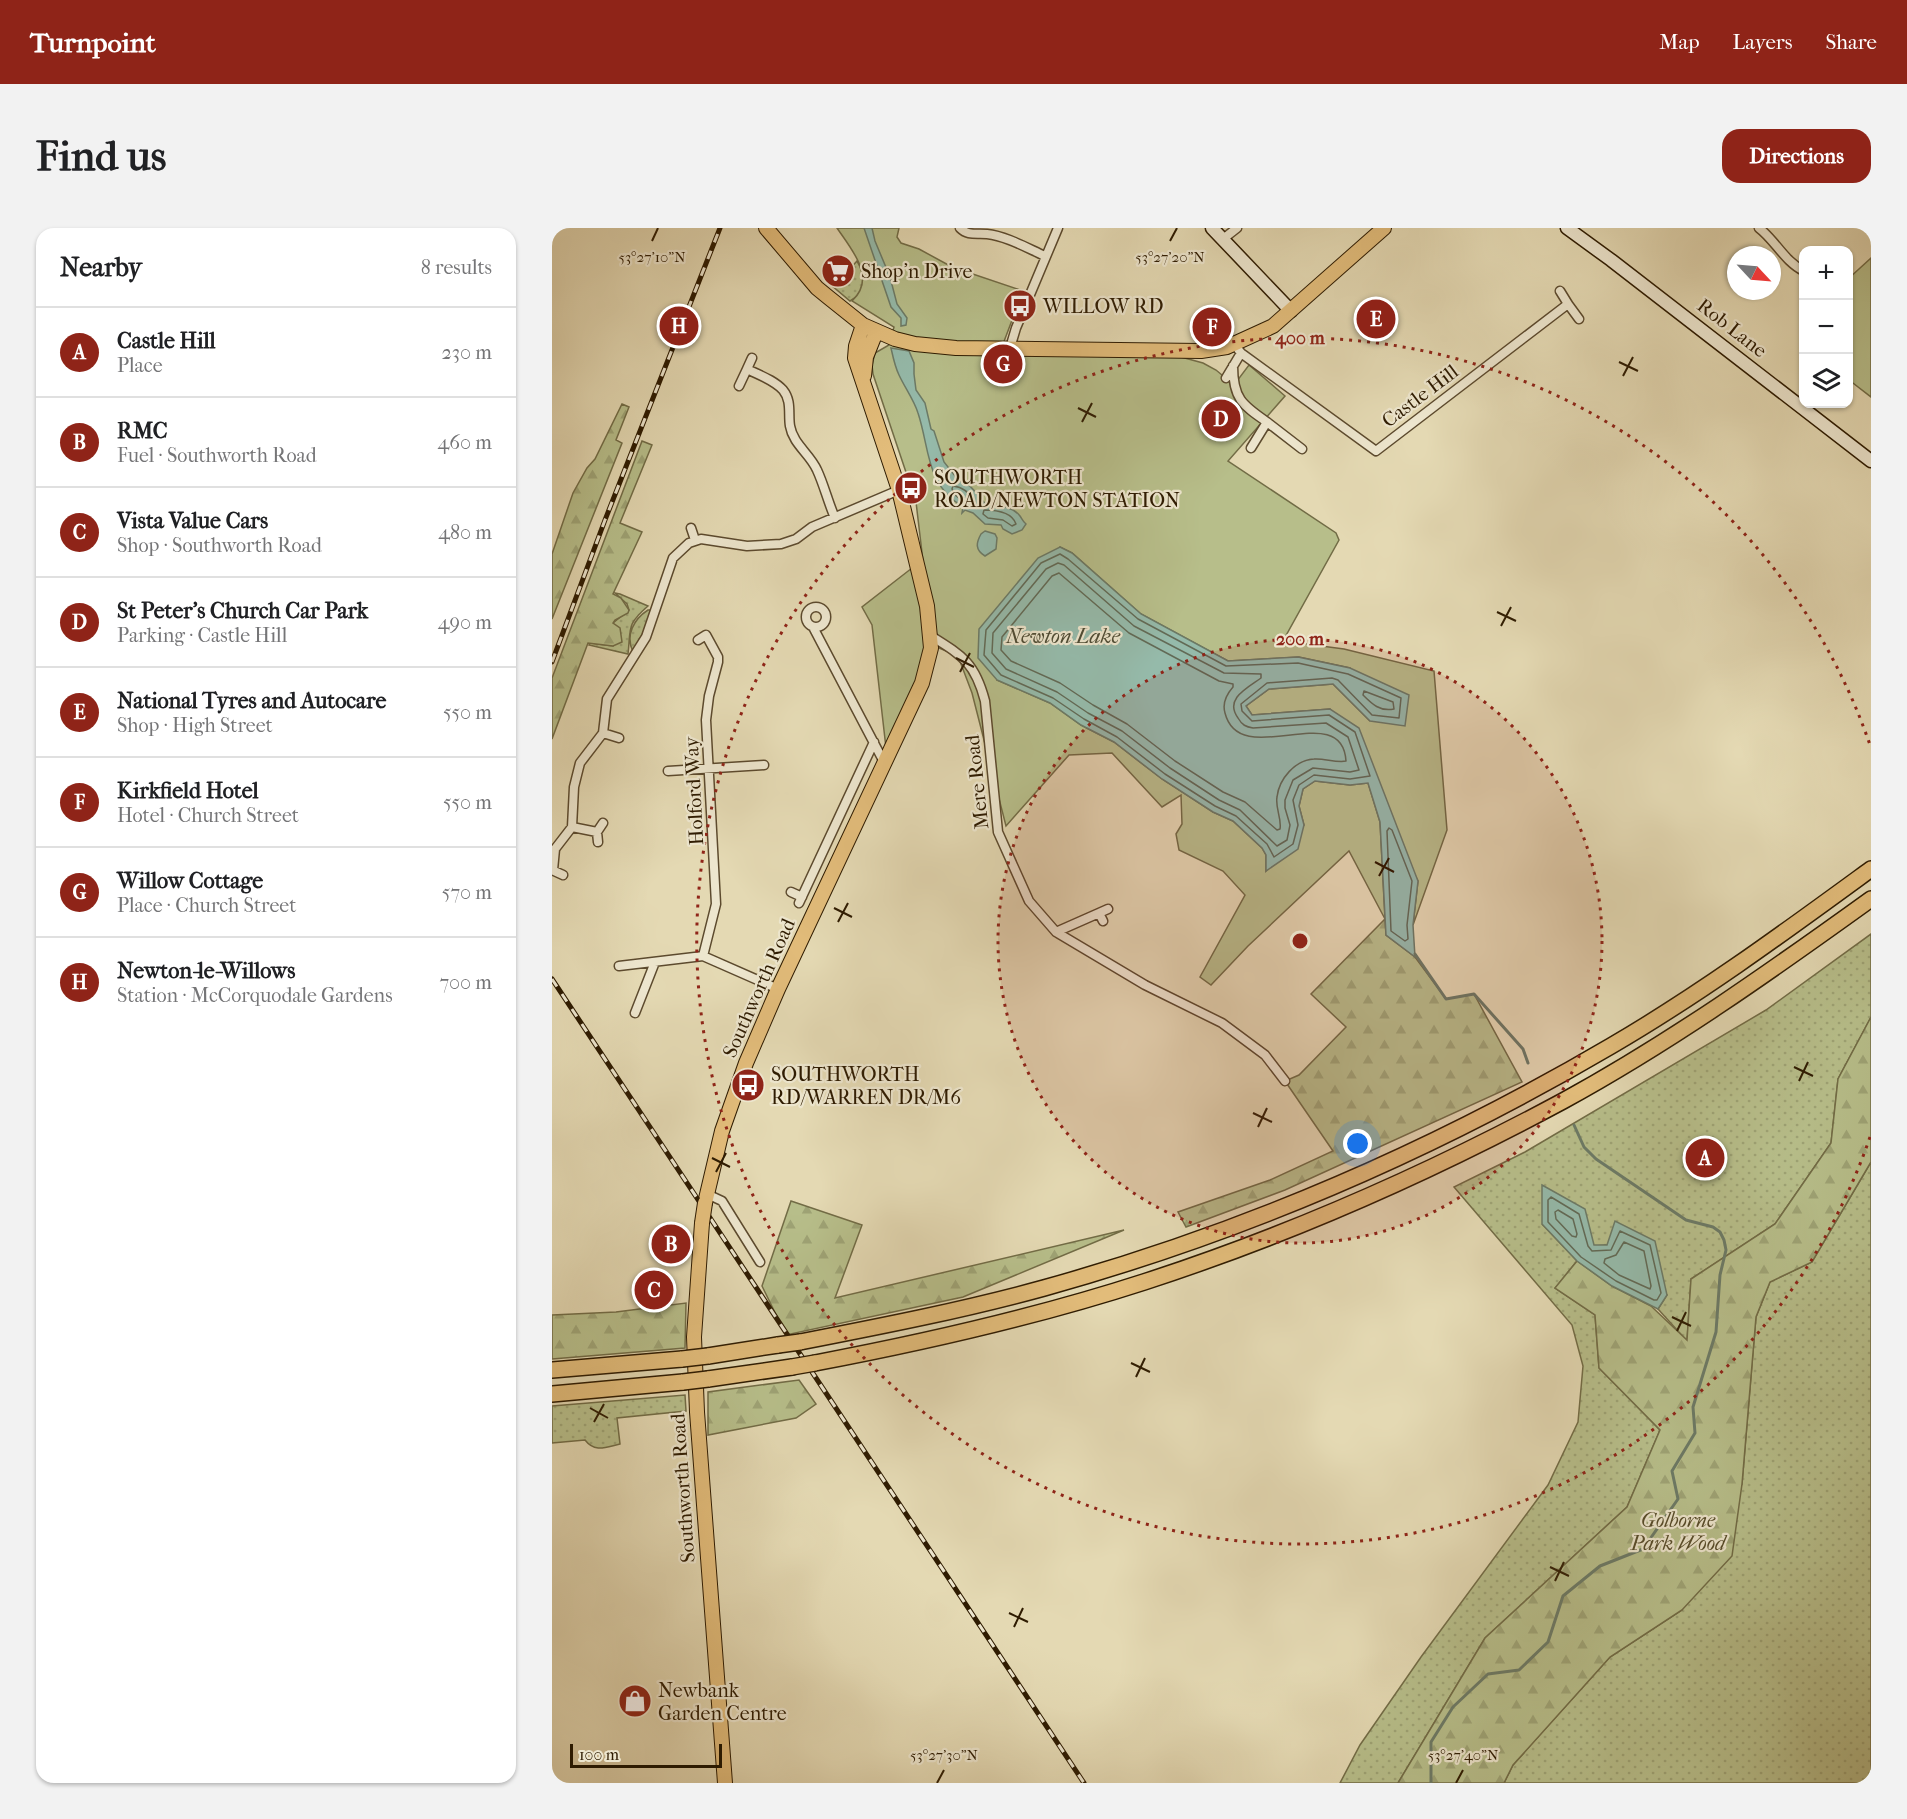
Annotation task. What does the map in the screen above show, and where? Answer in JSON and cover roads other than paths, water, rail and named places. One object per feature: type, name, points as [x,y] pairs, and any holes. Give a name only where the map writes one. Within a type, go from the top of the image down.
[{"type":"highway","points":[[552,1370],[708,1356],[778,1346],[889,1325],[1044,1288],[1216,1232],[1320,1192],[1442,1137],[1611,1046],[1736,967],[1871,869]]},
{"type":"highway","points":[[552,1394],[683,1382],[792,1367],[959,1334],[1145,1282],[1306,1223],[1402,1181],[1555,1105],[1624,1065],[1749,986],[1871,899]]},
{"type":"main road","points":[[766,228],[817,288],[870,328],[915,344],[939,347],[1201,351],[1238,349],[1273,326],[1384,228]]},
{"type":"main road","name":"Southworth Road","points":[[725,1783],[697,1412],[694,1336],[702,1223],[706,1198],[722,1131],[746,1063],[778,989],[924,677],[931,648],[927,606],[899,490],[857,365],[855,352],[858,339],[870,328]]},
{"type":"street","points":[[960,228],[975,235],[985,234],[1000,238],[1045,256]]},
{"type":"street","points":[[1010,348],[1016,328],[1058,228]]},
{"type":"street","points":[[1212,228],[1291,311]]},
{"type":"street","points":[[1223,239],[1237,228]]},
{"type":"street","name":"Rob Lane","points":[[1567,228],[1871,461]]},
{"type":"street","points":[[1759,228],[1799,268]]},
{"type":"street","points":[[1560,291],[1579,318]]},
{"type":"street","name":"Castle Hill","points":[[1238,349],[1376,451],[1568,304]]},
{"type":"street","points":[[1226,378],[1233,366],[1238,349]]},
{"type":"street","points":[[739,386],[752,358]]},
{"type":"street","points":[[1233,366],[1236,390],[1243,405],[1302,449]]},
{"type":"street","points":[[747,369],[774,382],[784,392],[788,402],[790,427],[801,449],[817,469],[834,518]]},
{"type":"street","points":[[1251,448],[1267,422]]},
{"type":"street","points":[[563,875],[552,870],[555,849],[572,827],[577,774],[586,754],[603,733],[607,699],[646,637],[673,558],[681,549],[695,540],[715,540],[736,545],[781,544],[796,538],[812,527],[899,490]]},
{"type":"street","points":[[691,528],[695,540]]},
{"type":"street","points":[[735,557],[736,545]]},
{"type":"street","points":[[813,627],[885,764]]},
{"type":"street","name":"Holford Way","points":[[698,640],[706,635],[718,657],[706,720],[716,904],[703,956]]},
{"type":"street","name":"Mere Road","points":[[931,636],[966,660],[980,681],[985,701],[998,831],[1029,902],[1056,932],[1145,985],[1222,1023],[1265,1055],[1285,1081]]},
{"type":"street","points":[[596,694],[607,699]]},
{"type":"street","points":[[603,733],[620,738]]},
{"type":"street","points":[[791,892],[801,900],[874,742]]},
{"type":"street","points":[[668,771],[764,765]]},
{"type":"street","points":[[598,842],[597,832],[603,823]]},
{"type":"street","points":[[572,827],[597,832]]},
{"type":"street","points":[[1056,932],[1103,914]]},
{"type":"street","points":[[619,966],[703,956],[778,989]]},
{"type":"street","points":[[634,1013],[655,962]]},
{"type":"street","points":[[706,1198],[722,1202],[760,1262]]},
{"type":"water","points":[[864,228],[872,228],[897,304],[907,318],[906,325],[901,326],[901,318],[891,307]]},
{"type":"water","points":[[891,348],[909,351],[914,363],[916,390],[925,403],[931,429],[934,431],[944,462],[959,481],[971,487],[985,503],[1017,512],[1026,524],[1022,530],[1012,534],[1003,529],[1001,525],[985,524],[973,513],[965,510],[962,513],[963,507],[942,488],[931,465],[916,408],[898,372]]},
{"type":"water","points":[[985,531],[995,534],[997,538],[996,549],[985,556],[979,551],[977,543]]},
{"type":"water","name":"Newton Lake","points":[[1060,547],[1072,553],[1141,614],[1228,661],[1298,657],[1350,668],[1409,695],[1405,726],[1370,721],[1333,684],[1269,689],[1246,706],[1252,715],[1330,709],[1359,728],[1418,881],[1413,925],[1415,957],[1386,935],[1380,822],[1368,783],[1350,785],[1315,781],[1303,789],[1299,806],[1304,825],[1298,849],[1266,871],[1266,855],[1262,848],[1233,821],[1213,812],[1162,779],[1114,742],[1081,725],[1050,703],[997,680],[978,658],[979,629],[1038,558]]},
{"type":"water","points":[[1542,1185],[1585,1209],[1594,1245],[1607,1245],[1615,1221],[1655,1241],[1667,1295],[1658,1309],[1612,1286],[1577,1261],[1542,1224]]},
{"type":"waterway","points":[[1415,954],[1446,999],[1474,994],[1523,1049],[1528,1063]]},
{"type":"waterway","points":[[1431,1783],[1431,1742],[1453,1707],[1488,1674],[1519,1670],[1548,1642],[1563,1596],[1600,1566],[1643,1549],[1678,1499],[1672,1471],[1695,1433],[1693,1407],[1716,1332],[1720,1275],[1726,1250],[1724,1240],[1720,1232],[1713,1227],[1686,1220],[1596,1159],[1584,1147],[1574,1125]]},
{"type":"railway","points":[[552,662],[605,520],[720,228]]},
{"type":"railway","points":[[552,979],[1084,1783]]},
{"type":"place","name":"Shop'n Drive","points":[[838,271]]},
{"type":"place","name":"WILLOW RD","points":[[1020,306]]},
{"type":"place","name":"National Tyres and Autocare","points":[[1376,319]]},
{"type":"place","name":"Newton-le-Willows","points":[[679,326]]},
{"type":"place","name":"Kirkfield Hotel","points":[[1212,327]]},
{"type":"place","name":"Willow Cottage","points":[[1003,364]]},
{"type":"place","name":"St Peter's Church Car Park","points":[[1221,419]]},
{"type":"place","name":"SOUTHWORTH ROAD/NEWTON STATION","points":[[911,488]]},
{"type":"place","name":"SOUTHWORTH RD/WARREN DR/M6","points":[[748,1085]]},
{"type":"place","name":"Castle Hill","points":[[1705,1158]]},
{"type":"place","name":"RMC","points":[[671,1244]]},
{"type":"place","name":"Vista Value Cars","points":[[654,1290]]},
{"type":"place","name":"Newbank Garden Centre","points":[[635,1701]]},
{"type":"park label","name":"Golborne Park Wood","points":[[1678,1532]]}]
